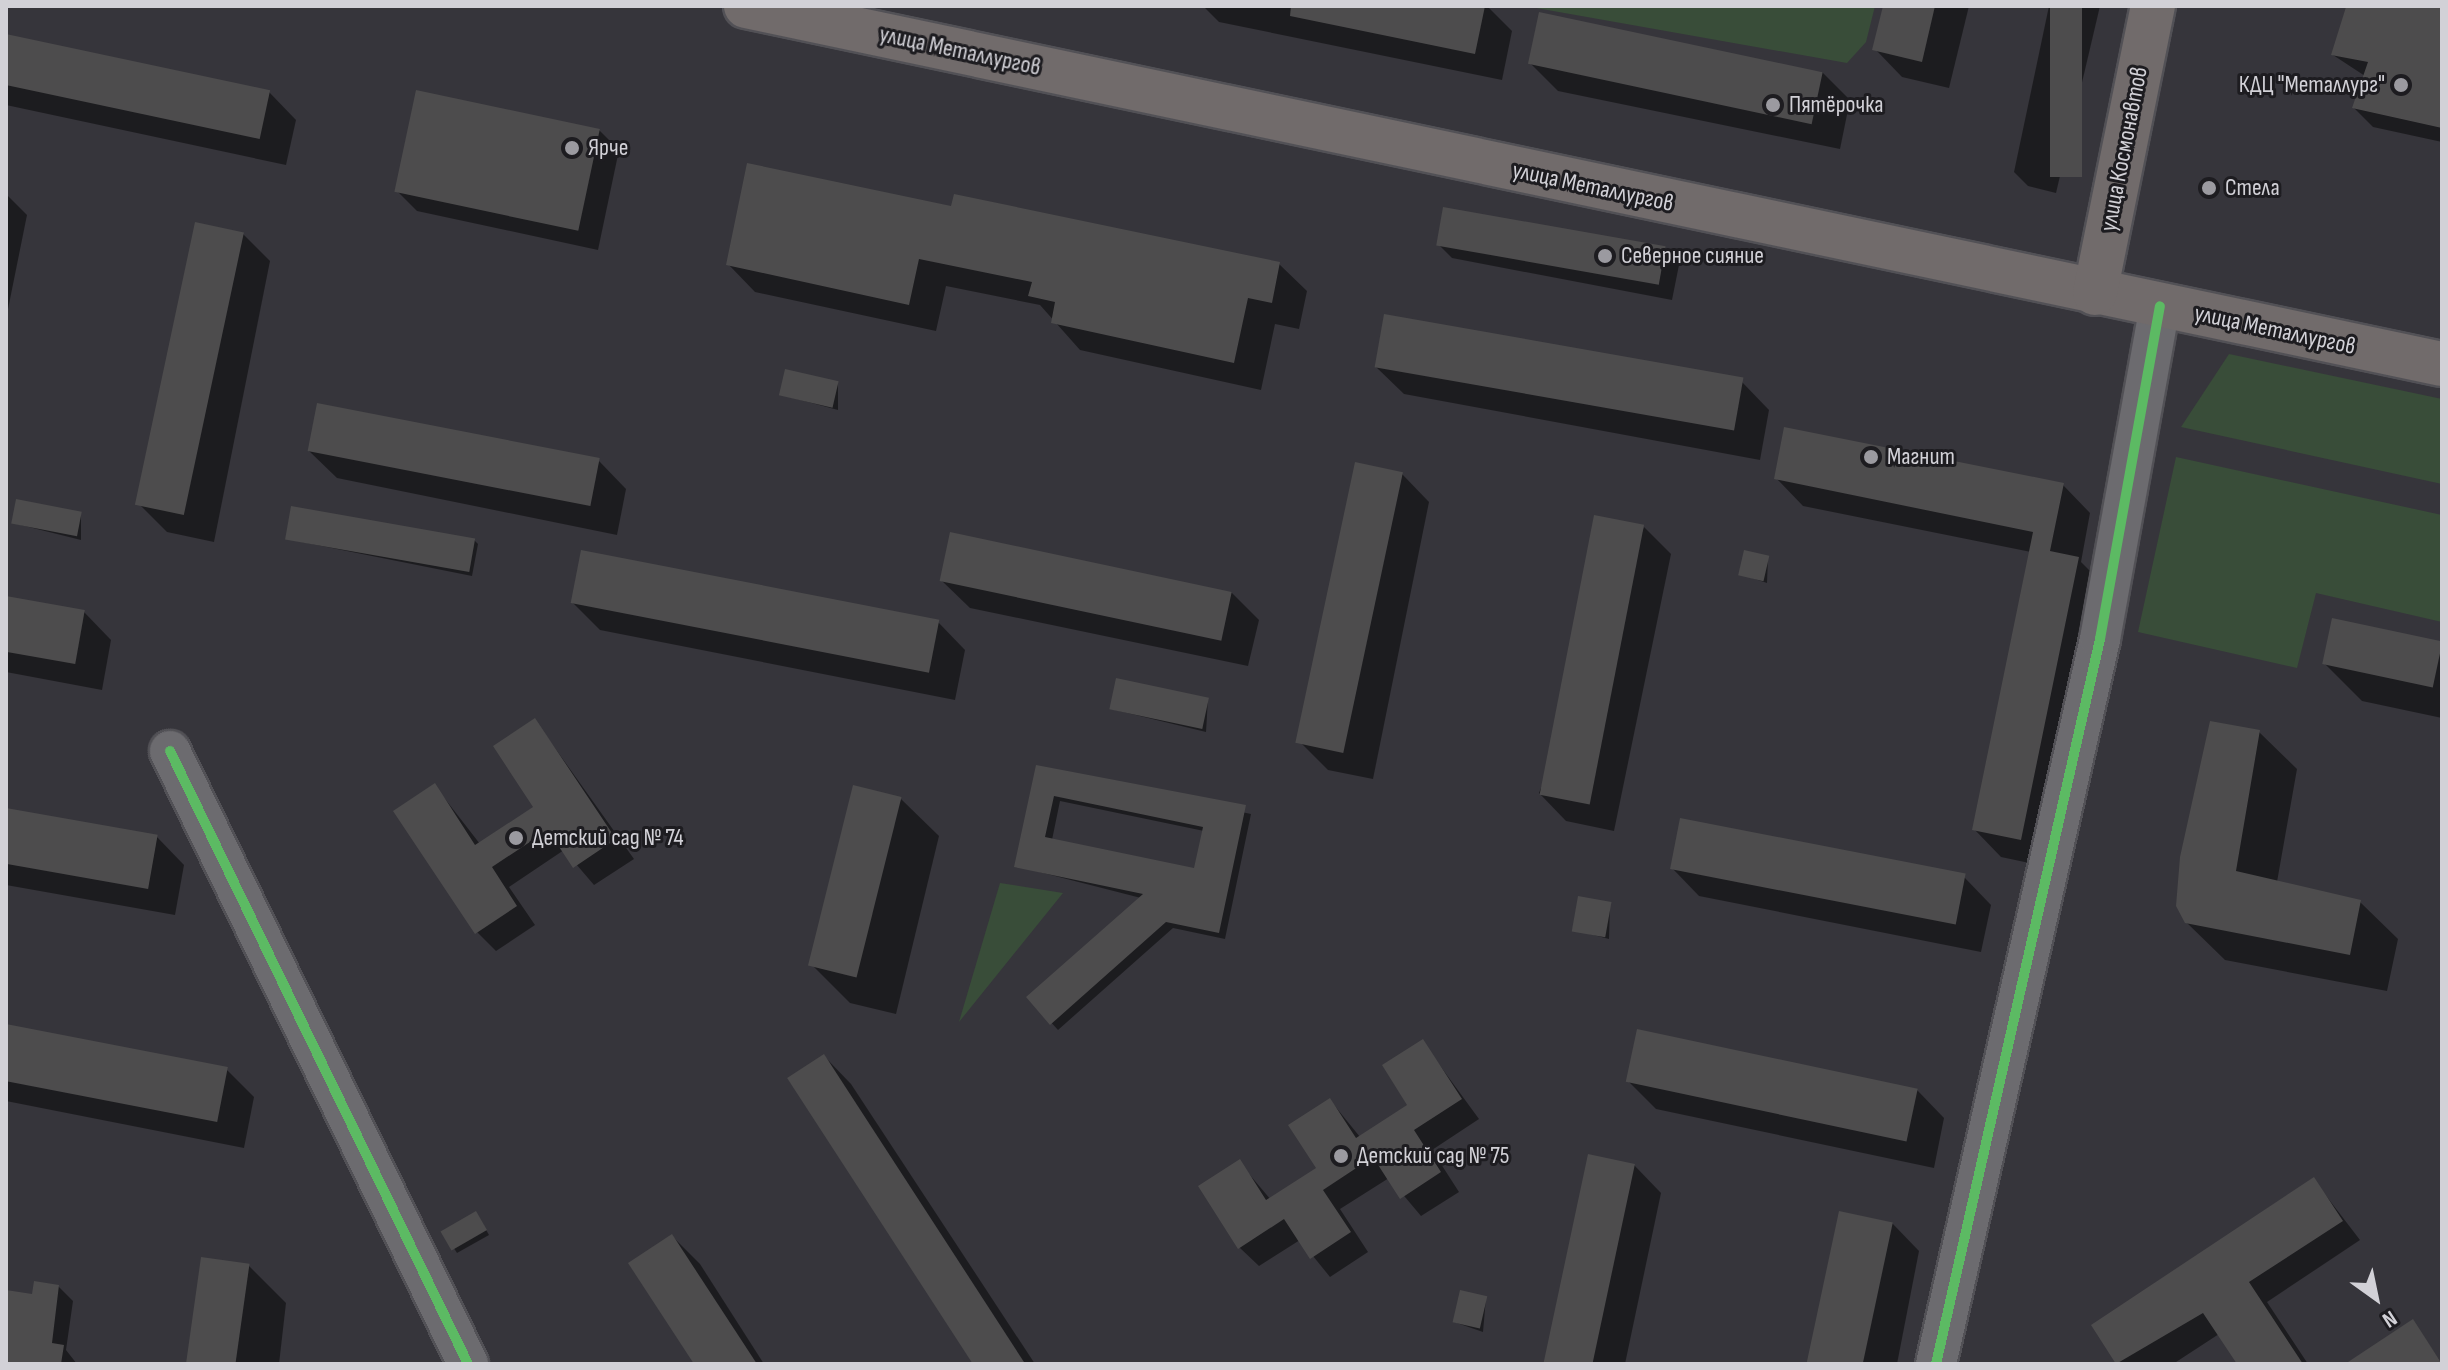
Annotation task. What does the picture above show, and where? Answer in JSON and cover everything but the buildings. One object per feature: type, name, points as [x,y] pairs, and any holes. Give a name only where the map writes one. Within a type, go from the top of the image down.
[{"type":"main road","name":"улица Металлургов","points":[[746,6],[2442,364]]},
{"type":"main road","name":"улица Космонавтов","points":[[2095,293],[2153,6]]},
{"type":"street","points":[[1936,1364],[2100,639],[2160,306]]},
{"type":"street","points":[[170,751],[468,1364]]},
{"type":"green space","points":[[1525,6],[1875,6],[1866,42],[1847,63]]},
{"type":"green space","points":[[2229,354],[2442,399],[2442,484],[2181,427]]},
{"type":"green space","points":[[2176,457],[2442,515],[2442,622],[2316,593],[2297,668],[2138,632]]},
{"type":"green space","points":[[1000,883],[1063,893],[959,1022]]},
{"type":"cycle path","points":[[1936,1364],[2100,639],[2160,306]]},
{"type":"cycle path","points":[[170,751],[468,1364]]},
{"type":"place","name":"КДЦ \"Металлург\"","points":[[2401,85]]},
{"type":"place","name":"Пятёрочка","points":[[1773,105]]},
{"type":"place","name":"Ярче","points":[[572,148]]},
{"type":"place","name":"Стела","points":[[2209,188]]},
{"type":"place","name":"Северное сияние","points":[[1605,256]]},
{"type":"place","name":"Магнит","points":[[1871,457]]},
{"type":"place","name":"Детский сад № 74","points":[[516,838]]},
{"type":"place","name":"Детский сад № 75","points":[[1341,1156]]}]
